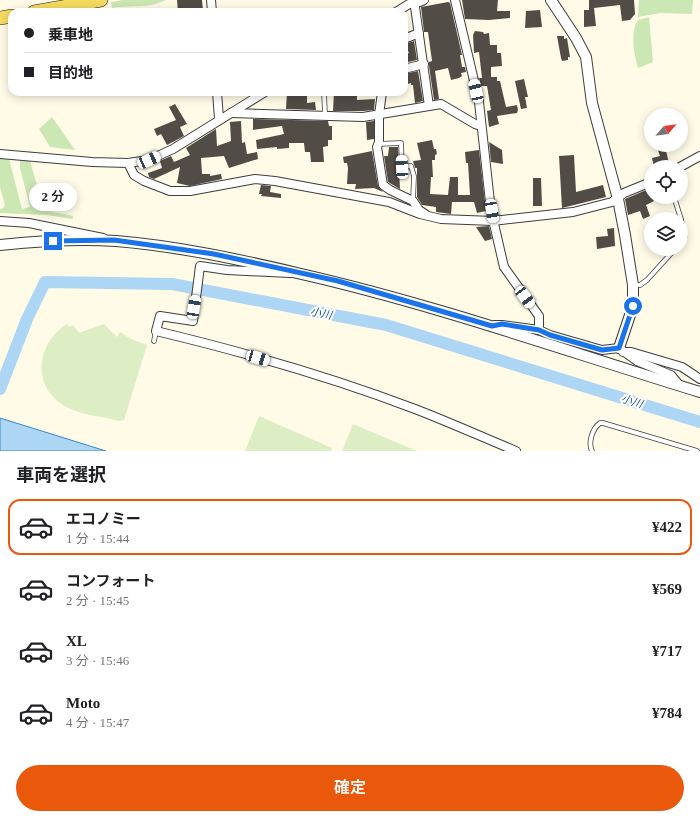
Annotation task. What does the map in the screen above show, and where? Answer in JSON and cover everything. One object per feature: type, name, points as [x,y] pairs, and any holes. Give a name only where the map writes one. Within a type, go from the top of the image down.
[{"type":"main road","points":[[56,8],[101,0]]},
{"type":"street","points":[[403,8],[414,1],[420,2],[424,0]]},
{"type":"street","points":[[455,0],[479,102],[493,221],[504,267],[539,316],[539,330]]},
{"type":"street","points":[[551,0],[576,38],[586,57],[593,109],[618,199],[633,285],[633,306],[621,350]]},
{"type":"street","points":[[414,1],[429,106]]},
{"type":"street","points":[[408,37],[419,33]]},
{"type":"street","points":[[408,68],[424,64]]},
{"type":"street","points":[[216,96],[219,119]]},
{"type":"street","points":[[0,154],[92,162],[128,163],[149,160],[173,149],[257,96]]},
{"type":"street","points":[[381,96],[377,147],[383,185],[390,190],[414,201],[419,210],[427,215]]},
{"type":"street","points":[[230,113],[363,117],[441,104],[481,126]]},
{"type":"street","points":[[688,163],[700,156]]},
{"type":"street","points":[[128,163],[134,175],[144,181],[170,191],[190,191],[255,179],[275,181],[389,202],[441,220],[493,221],[573,212],[618,199],[624,193],[644,185]]},
{"type":"street","points":[[0,221],[29,223],[114,240],[214,254],[367,289],[492,326],[700,392]]},
{"type":"street","points":[[0,245],[38,241],[114,240]]},
{"type":"street","points":[[297,273],[282,274],[227,270],[200,266],[193,321],[160,316],[156,331],[230,349],[316,375],[415,409],[516,451]]},
{"type":"street","points":[[492,326],[502,324],[539,330],[550,335],[602,350],[621,350],[631,352],[682,367],[700,379]]},
{"type":"street","points":[[621,350],[637,361],[671,375],[680,386]]},
{"type":"lane","points":[[324,96],[325,115]]},
{"type":"lane","points":[[378,144],[401,142],[402,167],[411,166],[413,171],[414,201]]},
{"type":"lane","points":[[633,285],[640,285],[647,280],[669,256]]},
{"type":"lane","points":[[154,341],[156,331]]},
{"type":"lane","points":[[592,451],[590,444],[594,430],[600,423],[688,450],[697,451]]},
{"type":"green space","points":[[123,0],[166,0],[152,5],[112,8],[111,2]]},
{"type":"green space","points":[[639,0],[693,0],[692,14],[660,13],[638,17]]},
{"type":"green space","points":[[649,17],[653,62],[638,68],[634,50],[634,31],[638,20]]},
{"type":"green space","points":[[52,117],[75,150],[50,147],[39,129]]},
{"type":"green space","points":[[0,158],[9,159],[22,209],[30,207],[20,168],[20,160],[30,161],[44,210],[73,216],[73,219],[47,215],[0,213],[0,209],[5,205],[0,187]]},
{"type":"green space","points":[[67,324],[69,327],[73,325],[79,333],[104,324],[117,337],[120,332],[131,339],[147,345],[124,420],[119,421],[83,413],[69,408],[53,397],[46,386],[42,375],[44,352],[49,341]]},
{"type":"green space","points":[[259,416],[332,448],[331,451],[245,451]]},
{"type":"green space","points":[[353,424],[417,451],[342,451]]},
{"type":"water","points":[[0,418],[106,451],[0,451]]},
{"type":"building","points":[[177,0],[202,0],[203,8],[178,8]]},
{"type":"building","points":[[462,0],[498,0],[497,11],[510,11],[510,18],[489,20],[465,19]]},
{"type":"building","points":[[589,0],[634,0],[635,14],[630,20],[622,21],[620,5],[594,8],[596,26],[584,27],[584,10],[589,10]]},
{"type":"building","points":[[448,2],[450,3],[462,55],[460,55],[462,67],[465,67],[466,72],[461,73],[462,76],[459,78],[451,80],[448,68],[435,71],[439,99],[434,100],[429,66],[429,62],[432,61],[428,32],[424,32],[421,7]]},
{"type":"building","points":[[540,10],[542,27],[525,28],[526,11]]},
{"type":"building","points":[[475,31],[483,32],[484,34],[489,33],[490,45],[497,45],[497,53],[501,53],[502,66],[491,67],[491,77],[497,77],[497,81],[500,81],[506,107],[517,105],[518,110],[517,113],[497,116],[499,124],[489,127],[487,111],[491,110],[487,86],[481,86],[479,78],[482,78],[479,52],[474,53],[473,35]]},
{"type":"building","points":[[557,36],[564,36],[564,39],[567,38],[570,57],[568,57],[568,60],[562,61]]},
{"type":"building","points":[[414,41],[417,60],[408,62],[408,43]]},
{"type":"building","points":[[418,71],[423,101],[415,103],[413,85],[411,85],[411,83],[408,84],[408,73]]},
{"type":"building","points":[[524,79],[528,97],[525,97],[527,108],[521,109],[515,81]]},
{"type":"building","points":[[287,96],[307,96],[307,103],[315,102],[316,110],[286,109]]},
{"type":"building","points":[[334,96],[357,96],[357,100],[375,99],[374,110],[333,111]]},
{"type":"building","points":[[175,104],[187,124],[180,127],[184,136],[167,145],[161,134],[157,136],[154,129],[176,120],[169,107]]},
{"type":"building","points":[[253,119],[328,121],[329,126],[332,126],[332,140],[328,140],[328,146],[323,147],[324,162],[311,162],[310,152],[305,152],[304,143],[289,143],[289,148],[277,149],[277,147],[257,149],[256,140],[284,134],[282,126],[253,130]]},
{"type":"building","points":[[241,121],[242,143],[245,142],[247,154],[257,152],[258,159],[229,168],[224,156],[201,158],[202,174],[210,174],[210,176],[221,174],[222,179],[190,186],[177,183],[180,167],[154,179],[149,177],[148,173],[162,168],[160,161],[171,156],[174,162],[190,155],[186,148],[216,129],[217,146],[231,141],[230,122]]},
{"type":"building","points":[[374,121],[374,139],[367,140],[366,122]]},
{"type":"building","points":[[432,140],[437,154],[435,155],[435,160],[432,160],[433,177],[431,177],[430,194],[448,195],[450,177],[458,177],[458,195],[470,195],[468,163],[466,163],[465,152],[479,150],[486,211],[477,213],[474,202],[452,202],[451,214],[436,212],[436,207],[422,205],[417,197],[417,168],[415,168],[413,161],[421,160],[417,143]]},
{"type":"building","points":[[489,142],[502,150],[503,164],[491,162]]},
{"type":"building","points":[[389,147],[398,147],[400,189],[388,182],[384,156],[388,156]]},
{"type":"building","points":[[372,151],[378,186],[383,192],[374,188],[355,189],[356,184],[347,184],[348,168],[347,163],[344,163],[343,157]]},
{"type":"building","points":[[659,152],[666,152],[668,160],[652,160],[652,158],[660,156]]},
{"type":"building","points":[[574,155],[576,192],[603,185],[606,197],[562,208],[559,156]]},
{"type":"building","points":[[533,178],[541,178],[542,206],[533,206]]},
{"type":"building","points":[[261,185],[271,186],[270,192],[281,194],[281,198],[261,196],[262,194],[259,194]]},
{"type":"building","points":[[644,191],[644,204],[648,204],[646,205],[649,212],[644,212],[644,219],[640,211],[628,215],[625,199]]},
{"type":"building","points":[[489,226],[492,239],[485,241],[476,227]]},
{"type":"building","points":[[614,228],[615,246],[597,249],[596,237],[608,236],[607,229]]},
{"type":"waterway","name":"小川","points":[[0,389],[27,319],[45,282],[172,284],[386,325],[700,422]]},
{"type":"route","points":[[53,241],[114,240],[214,254],[338,281],[492,326],[502,324],[533,328],[550,335],[602,350],[619,348],[619,343],[633,306]]}]
